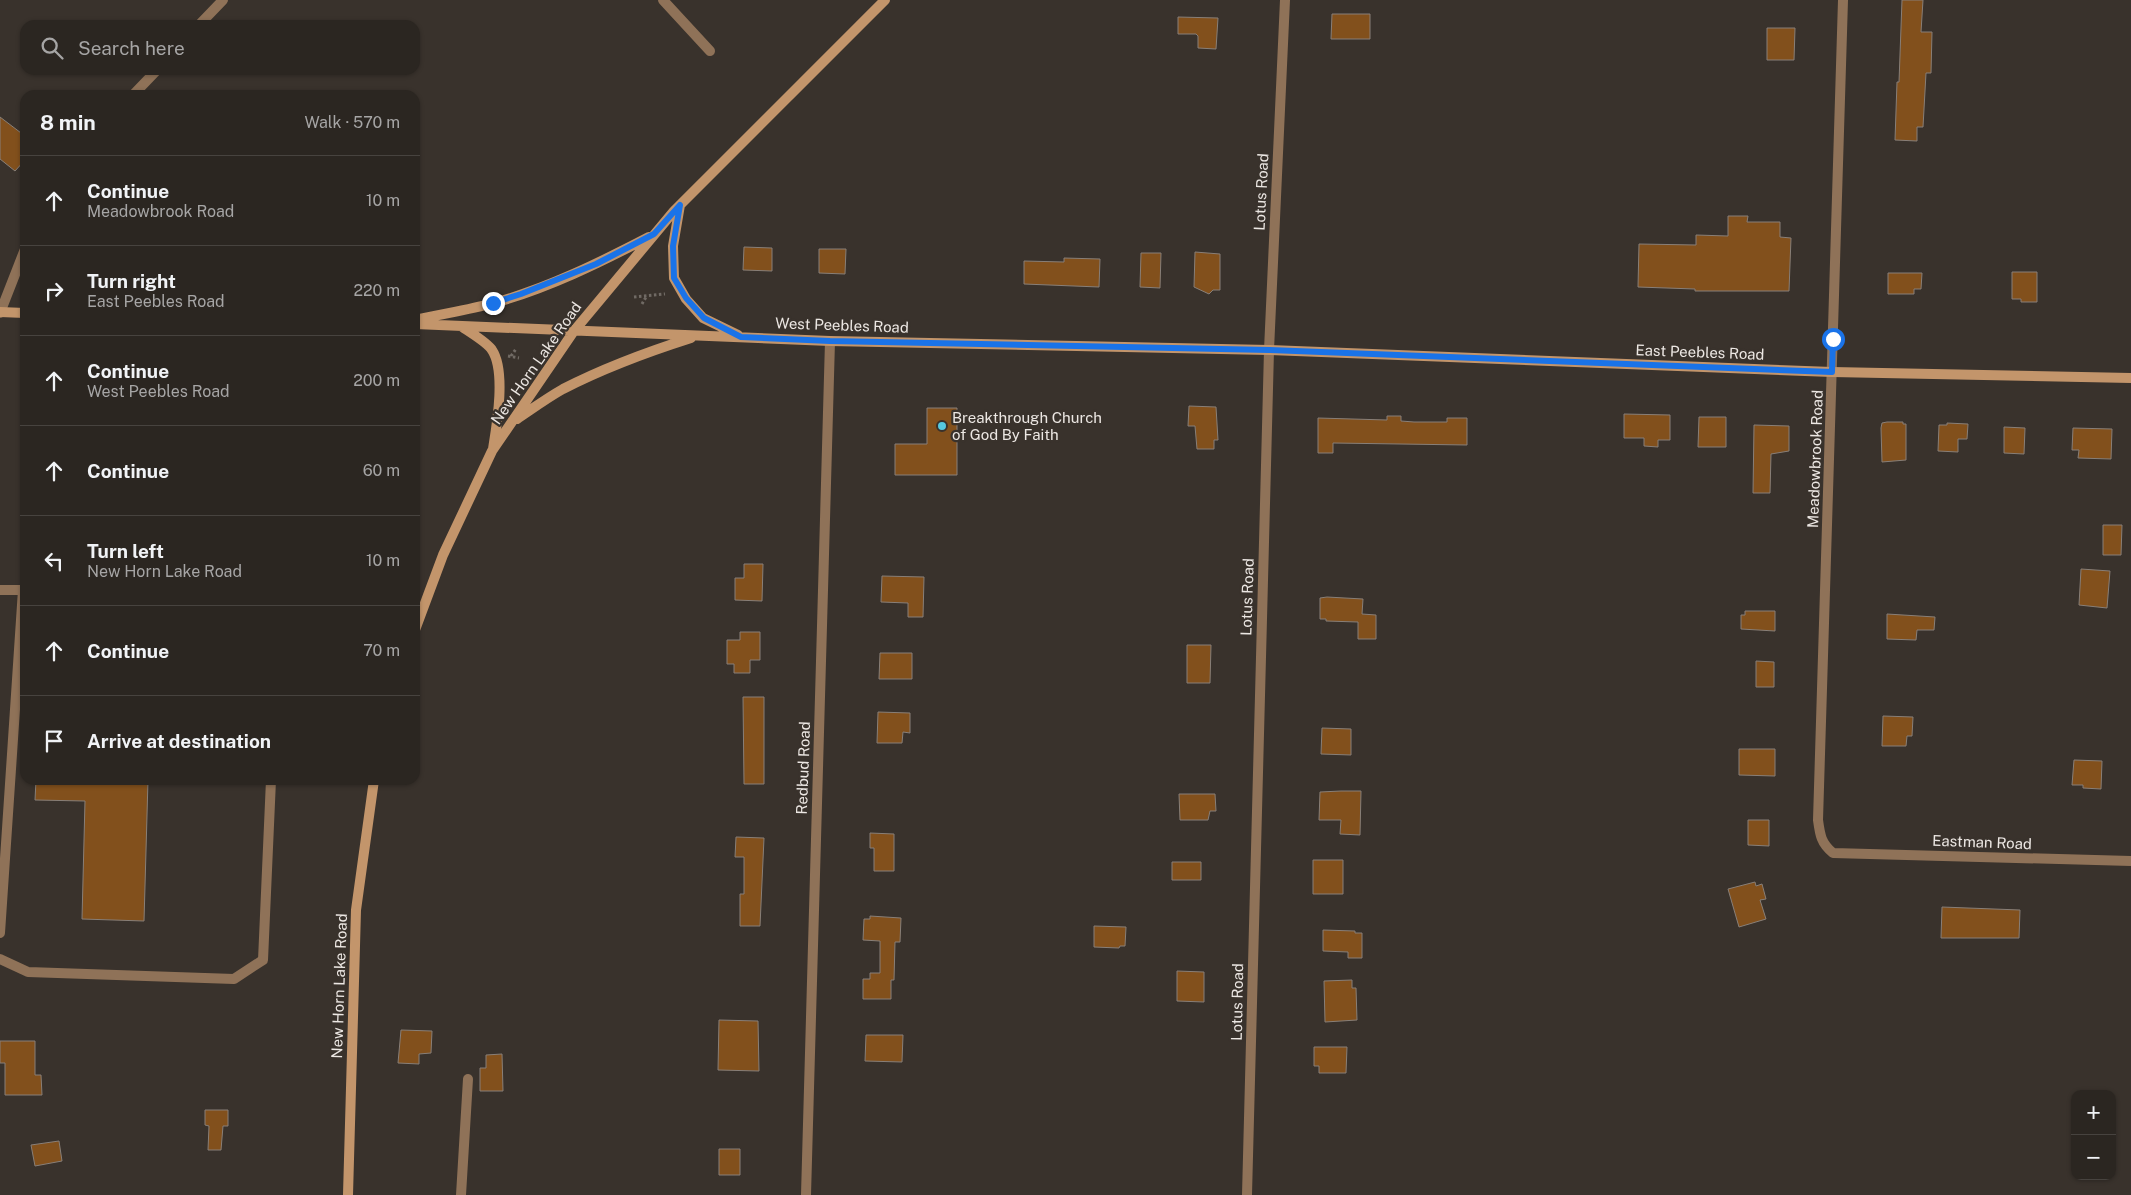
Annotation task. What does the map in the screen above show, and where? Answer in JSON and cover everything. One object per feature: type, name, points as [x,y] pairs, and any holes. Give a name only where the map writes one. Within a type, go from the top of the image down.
[{"type":"main road","name":"New Horn Lake Road","points":[[420,617],[443,555],[492,451],[574,331],[680,205],[885,0]]},
{"type":"main road","points":[[680,205],[673,246],[674,278],[686,298],[704,318],[741,337]]},
{"type":"main road","points":[[420,319],[493,303],[521,294],[596,264],[654,234]]},
{"type":"main road","points":[[0,313],[20,312]]},
{"type":"main road","name":"West Peebles Road","points":[[420,324],[830,341],[1269,350]]},
{"type":"main road","points":[[461,326],[492,350],[498,370],[500,393],[492,451]]},
{"type":"main road","points":[[512,422],[561,390],[596,373],[632,357],[699,336]]},
{"type":"main road","name":"East Peebles Road","points":[[1269,350],[1832,372],[2131,378]]},
{"type":"main road","name":"New Horn Lake Road","points":[[348,1195],[356,910],[373,785]]},
{"type":"street","points":[[204,20],[223,0]]},
{"type":"street","points":[[663,0],[710,51]]},
{"type":"street","name":"Lotus Road","points":[[1247,1195],[1269,350],[1286,0]]},
{"type":"street","name":"Meadowbrook Road","points":[[1833,853],[1824,846],[1820,838],[1818,820],[1843,0]]},
{"type":"street","points":[[138,90],[152,75]]},
{"type":"street","points":[[0,313],[20,262]]},
{"type":"street","name":"Redbud Road","points":[[806,1195],[830,341]]},
{"type":"street","points":[[0,590],[20,590]]},
{"type":"street","points":[[0,933],[20,647]]},
{"type":"street","points":[[0,959],[28,972],[234,979],[263,960],[271,785]]},
{"type":"street","name":"Eastman Road","points":[[1833,853],[2131,861]]},
{"type":"street","points":[[461,1195],[468,1079]]},
{"type":"path","points":[[634,296],[665,294]]},
{"type":"path","points":[[642,304],[646,296]]},
{"type":"path","points":[[516,350],[511,356],[520,358]]},
{"type":"building","points":[[1902,0],[1923,0],[1921,32],[1932,32],[1931,73],[1926,73],[1923,127],[1917,127],[1917,141],[1895,140]]},
{"type":"building","points":[[1332,14],[1370,14],[1370,39],[1331,39]]},
{"type":"building","points":[[1178,17],[1218,18],[1216,49],[1198,48],[1198,36],[1196,34],[1178,34]]},
{"type":"building","points":[[1767,28],[1795,28],[1794,60],[1767,60]]},
{"type":"building","points":[[0,117],[20,132],[20,166],[15,171],[0,159]]},
{"type":"building","points":[[1728,216],[1748,216],[1747,222],[1780,222],[1780,237],[1791,238],[1789,291],[1695,291],[1695,289],[1638,287],[1639,244],[1696,245],[1696,235],[1728,236]]},
{"type":"building","points":[[744,247],[772,248],[772,271],[743,270]]},
{"type":"building","points":[[819,249],[846,249],[845,274],[819,273]]},
{"type":"building","points":[[1195,252],[1220,254],[1220,290],[1213,290],[1209,294],[1194,287]]},
{"type":"building","points":[[1141,253],[1161,253],[1160,288],[1140,287]]},
{"type":"building","points":[[1064,258],[1100,259],[1099,287],[1024,284],[1024,261],[1064,262]]},
{"type":"building","points":[[2012,272],[2037,272],[2037,302],[2021,302],[2021,299],[2012,299]]},
{"type":"building","points":[[1888,273],[1922,273],[1921,289],[1914,289],[1914,294],[1888,294]]},
{"type":"building","points":[[1189,406],[1216,407],[1218,440],[1214,440],[1214,449],[1197,449],[1195,426],[1188,426]]},
{"type":"building","name":"Breakthrough Church of God By Faith","points":[[927,408],[957,408],[957,475],[895,475],[895,444],[927,444]]},
{"type":"building","points":[[1624,414],[1670,415],[1670,440],[1658,440],[1658,447],[1644,446],[1644,438],[1624,438]]},
{"type":"building","points":[[1387,416],[1401,416],[1401,421],[1414,422],[1447,422],[1447,418],[1467,418],[1467,445],[1333,443],[1333,453],[1318,453],[1318,418],[1387,420]]},
{"type":"building","points":[[1699,417],[1726,417],[1726,447],[1698,447]]},
{"type":"building","points":[[1903,422],[1903,424],[1906,424],[1906,460],[1882,462],[1881,428],[1882,423]]},
{"type":"building","points":[[1947,423],[1968,424],[1967,439],[1958,439],[1958,452],[1938,451],[1939,425],[1947,425]]},
{"type":"building","points":[[1754,425],[1789,426],[1789,451],[1771,454],[1770,493],[1753,493]]},
{"type":"building","points":[[2004,427],[2025,428],[2024,454],[2004,453]]},
{"type":"building","points":[[2073,428],[2112,429],[2111,459],[2078,458],[2079,450],[2072,450]]},
{"type":"building","points":[[2103,525],[2122,525],[2121,555],[2103,555]]},
{"type":"building","points":[[744,564],[763,564],[762,601],[735,600],[735,578],[744,578]]},
{"type":"building","points":[[2081,569],[2110,571],[2107,608],[2079,605]]},
{"type":"building","points":[[882,576],[924,577],[923,617],[908,617],[908,603],[881,602]]},
{"type":"building","points":[[1320,598],[1363,599],[1362,614],[1376,615],[1376,639],[1358,639],[1358,622],[1326,621],[1326,619],[1320,619]]},
{"type":"building","points":[[1745,611],[1775,611],[1775,631],[1741,629],[1741,615],[1745,615]]},
{"type":"building","points":[[1887,614],[1935,617],[1934,630],[1917,630],[1916,640],[1887,639]]},
{"type":"building","points":[[740,632],[760,632],[760,660],[750,660],[750,673],[734,673],[734,664],[727,664],[727,640],[740,640]]},
{"type":"building","points":[[1187,645],[1211,645],[1210,683],[1187,683]]},
{"type":"building","points":[[880,653],[912,653],[912,679],[879,679]]},
{"type":"building","points":[[1756,661],[1774,662],[1774,687],[1756,687]]},
{"type":"building","points":[[743,697],[764,697],[764,784],[744,784]]},
{"type":"building","points":[[878,712],[910,713],[910,733],[903,732],[902,743],[877,743]]},
{"type":"building","points":[[1883,716],[1913,717],[1912,736],[1907,736],[1906,746],[1882,746]]},
{"type":"building","points":[[1322,728],[1351,729],[1351,755],[1321,754]]},
{"type":"building","points":[[1739,749],[1775,749],[1775,776],[1739,775]]},
{"type":"building","points":[[2074,760],[2102,761],[2101,789],[2083,788],[2083,785],[2072,785]]},
{"type":"building","points":[[36,785],[148,785],[144,921],[82,919],[85,801],[35,800]]},
{"type":"building","points":[[1361,791],[1360,835],[1340,834],[1341,820],[1319,820],[1320,792]]},
{"type":"building","points":[[1179,794],[1215,794],[1216,811],[1210,811],[1208,820],[1180,820]]},
{"type":"building","points":[[1748,820],[1769,820],[1769,846],[1748,845]]},
{"type":"building","points":[[870,833],[894,834],[894,871],[874,871],[874,848],[870,848]]},
{"type":"building","points":[[736,837],[764,838],[760,926],[740,926],[740,894],[744,894],[744,857],[735,857]]},
{"type":"building","points":[[1313,860],[1343,860],[1343,894],[1313,894]]},
{"type":"building","points":[[1172,862],[1201,862],[1201,880],[1172,880]]},
{"type":"building","points":[[1755,882],[1756,886],[1762,884],[1766,899],[1760,900],[1766,919],[1739,927],[1728,889]]},
{"type":"building","points":[[1942,907],[2020,910],[2019,938],[1941,938]]},
{"type":"building","points":[[870,916],[901,918],[900,942],[895,942],[894,980],[891,980],[891,999],[863,999],[863,979],[870,979],[870,973],[880,973],[880,941],[863,940],[864,919],[870,919]]},
{"type":"building","points":[[1094,926],[1126,927],[1125,946],[1120,946],[1119,948],[1094,947]]},
{"type":"building","points":[[1323,930],[1362,933],[1362,958],[1348,958],[1348,952],[1323,951]]},
{"type":"building","points":[[1177,971],[1204,972],[1204,1002],[1177,1001]]},
{"type":"building","points":[[1352,980],[1352,988],[1356,988],[1357,1020],[1325,1022],[1324,981]]},
{"type":"building","points":[[719,1020],[758,1021],[759,1071],[718,1070]]},
{"type":"building","points":[[401,1030],[432,1031],[431,1053],[419,1054],[419,1064],[398,1063]]},
{"type":"building","points":[[866,1035],[903,1035],[902,1062],[865,1061]]},
{"type":"building","points":[[0,1041],[35,1041],[35,1075],[41,1075],[42,1095],[5,1095],[5,1063],[0,1063]]},
{"type":"building","points":[[1314,1047],[1347,1047],[1346,1073],[1319,1073],[1319,1066],[1314,1066]]},
{"type":"building","points":[[502,1054],[503,1091],[480,1091],[480,1068],[486,1068],[486,1055]]},
{"type":"building","points":[[205,1110],[228,1110],[228,1126],[223,1126],[221,1150],[208,1150],[209,1126],[205,1125]]},
{"type":"building","points":[[59,1141],[62,1161],[35,1166],[31,1145]]},
{"type":"building","points":[[719,1149],[740,1149],[740,1175],[719,1175]]},
{"type":"place","name":"Breakthrough Church of God By Faith","points":[[942,426]]},
{"type":"route","points":[[493,303],[596,264],[654,234],[680,205],[673,246],[674,278],[686,298],[704,318],[741,337],[830,341],[1269,350],[1832,372],[1833,339]]}]
